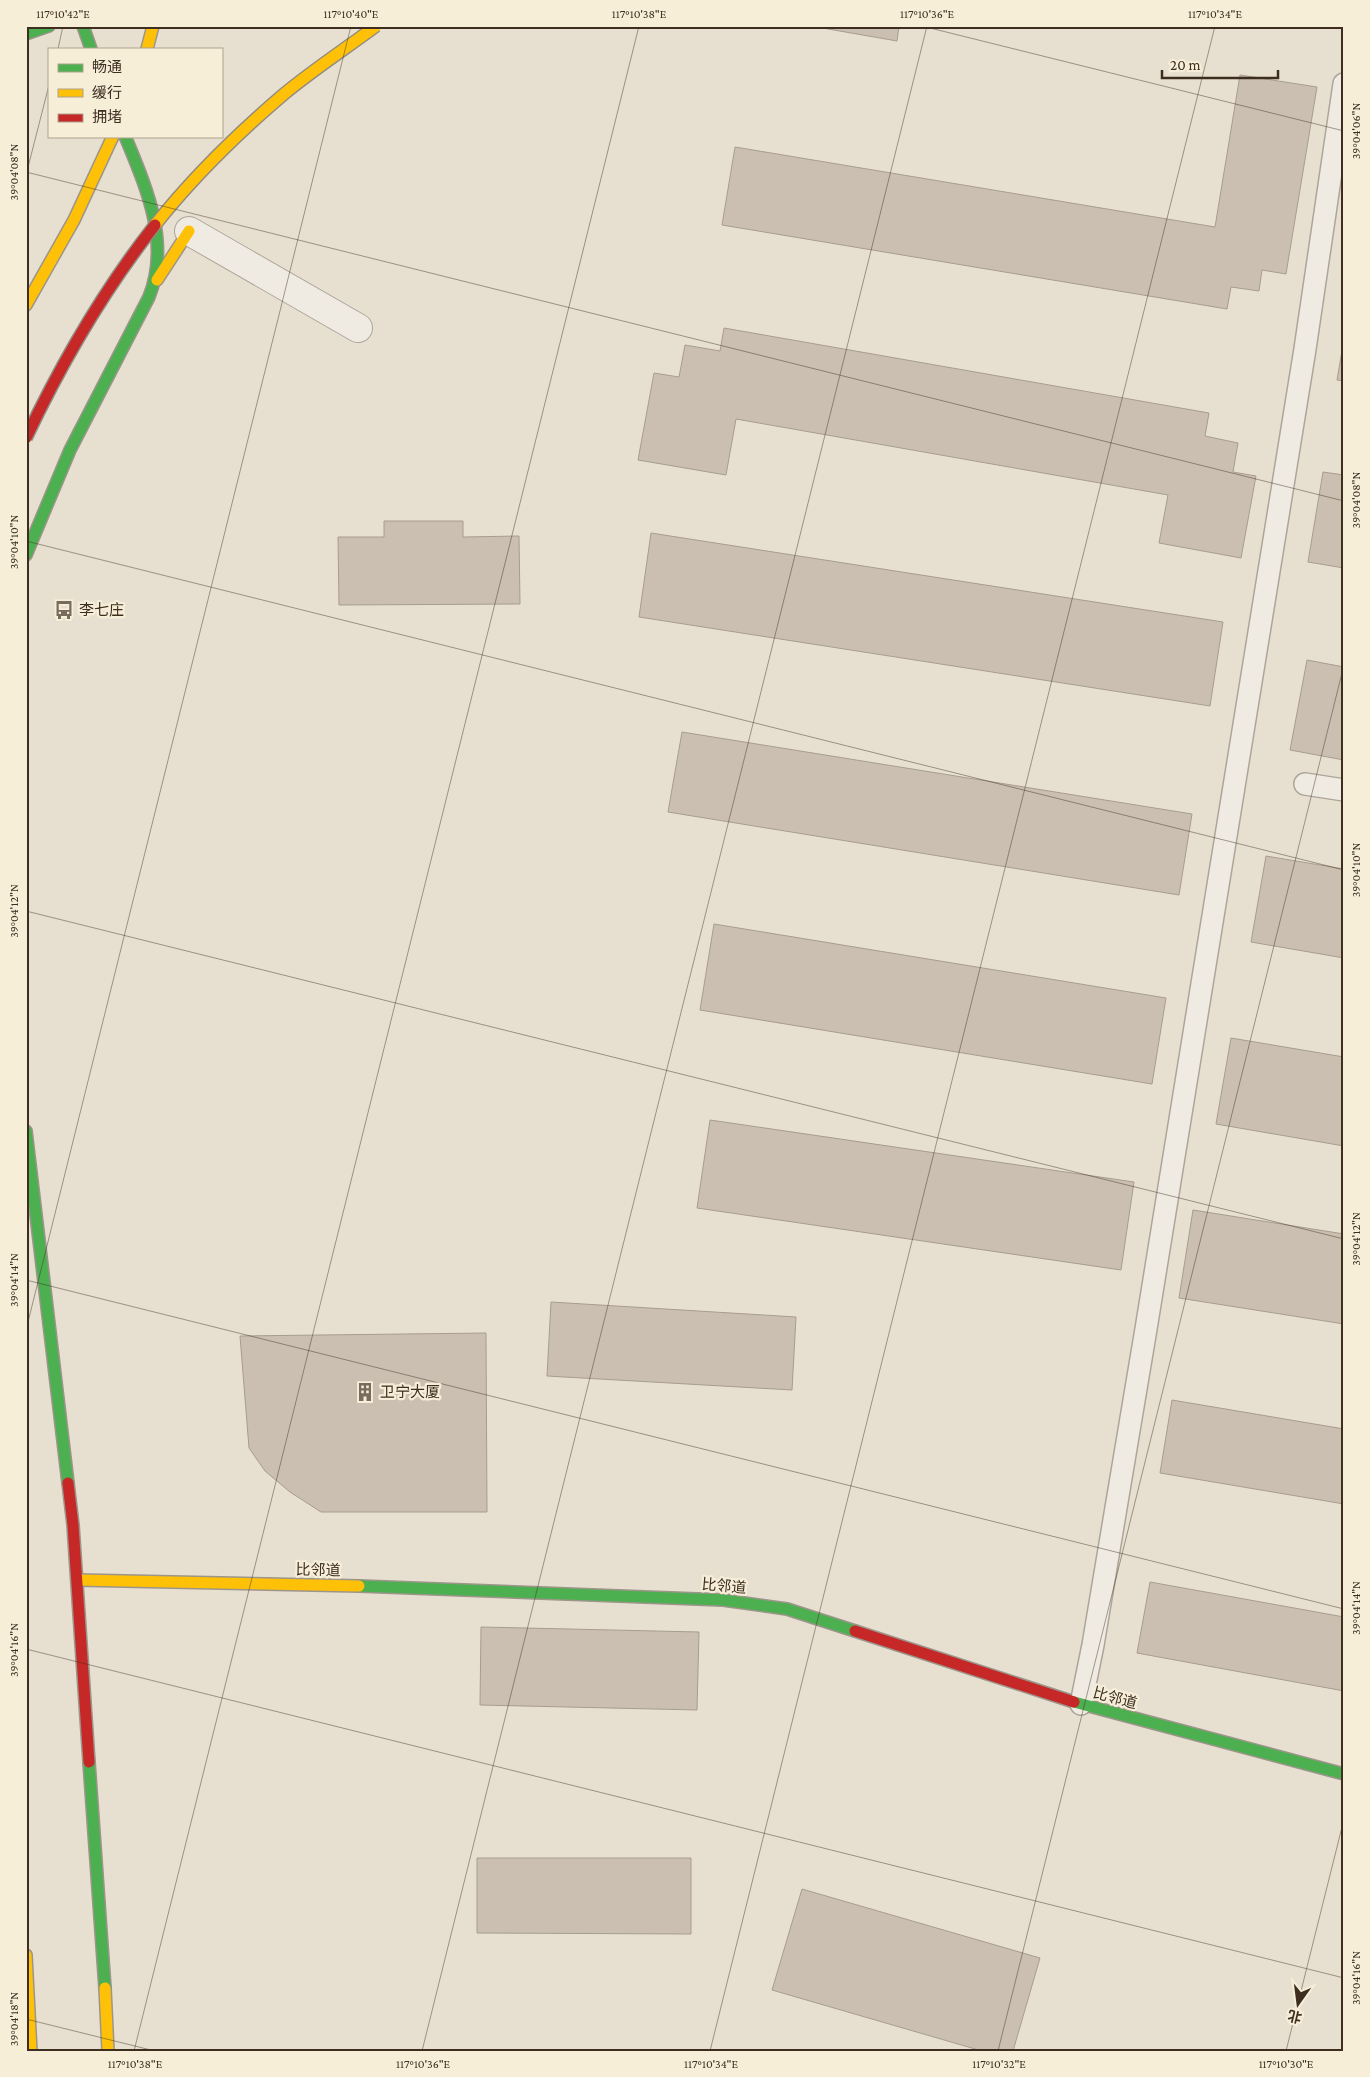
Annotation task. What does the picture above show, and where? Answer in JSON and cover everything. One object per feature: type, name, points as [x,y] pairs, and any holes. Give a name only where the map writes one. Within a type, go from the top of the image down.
[{"type":"main road","points":[[26,34],[49,26]]},
{"type":"main road","points":[[83,26],[91,48]]},
{"type":"main road","points":[[147,48],[153,26]]},
{"type":"main road","points":[[26,438],[67,354],[100,300],[152,227],[245,129],[284,94],[376,26]]},
{"type":"main road","points":[[26,305],[74,220],[113,138]]},
{"type":"main road","points":[[126,138],[150,200],[158,250],[155,283]]},
{"type":"main road","points":[[26,555],[45,505],[127,334],[155,283],[189,231]]},
{"type":"main road","points":[[26,1132],[73,1525],[108,2051]]},
{"type":"main road","name":"比邻道","points":[[77,1580],[441,1588],[723,1600],[787,1609],[1081,1704],[1344,1774]]},
{"type":"main road","points":[[26,1955],[31,2051]]},
{"type":"street","points":[[189,231],[358,328]]},
{"type":"lane","points":[[1081,1704],[1094,1645],[1302,369],[1344,84]]},
{"type":"lane","points":[[1305,784],[1344,790]]},
{"type":"building","points":[[811,26],[899,26],[897,41]]},
{"type":"building","points":[[1240,75],[1317,87],[1286,274],[1262,270],[1259,291],[1231,287],[1227,309],[722,225],[735,147],[1215,227]]},
{"type":"building","points":[[724,328],[1209,413],[1205,436],[1238,443],[1233,472],[1256,476],[1241,558],[1159,543],[1168,495],[736,419],[726,475],[638,460],[654,373],[679,377],[685,345],[720,351]]},
{"type":"building","points":[[1344,339],[1344,381],[1337,380]]},
{"type":"building","points":[[1323,472],[1344,475],[1344,568],[1308,562]]},
{"type":"building","points":[[384,521],[463,521],[463,537],[519,536],[520,604],[339,605],[338,537],[384,537]]},
{"type":"building","points":[[651,533],[1223,622],[1210,706],[639,617]]},
{"type":"building","points":[[1307,660],[1344,667],[1344,760],[1290,750]]},
{"type":"building","points":[[682,732],[1192,814],[1179,895],[668,812]]},
{"type":"building","points":[[1266,856],[1344,869],[1344,958],[1251,942]]},
{"type":"building","points":[[714,924],[1166,998],[1152,1084],[700,1010]]},
{"type":"building","points":[[1231,1038],[1344,1057],[1344,1146],[1216,1124]]},
{"type":"building","points":[[710,1120],[1134,1182],[1121,1270],[697,1208]]},
{"type":"building","points":[[1193,1210],[1344,1234],[1344,1324],[1179,1298]]},
{"type":"building","points":[[551,1302],[796,1317],[792,1390],[547,1376]]},
{"type":"building","name":"卫宁大厦","points":[[486,1333],[487,1512],[321,1512],[290,1492],[265,1471],[249,1448],[240,1336]]},
{"type":"building","points":[[1172,1400],[1344,1429],[1344,1504],[1160,1473]]},
{"type":"building","points":[[1150,1582],[1344,1617],[1344,1691],[1137,1653]]},
{"type":"building","points":[[481,1627],[699,1632],[697,1710],[480,1705]]},
{"type":"building","points":[[477,1858],[691,1858],[691,1934],[477,1933]]},
{"type":"building","points":[[802,1889],[1040,1958],[1013,2051],[982,2051],[772,1990]]},
{"type":"traffic: fast","points":[[26,34],[49,26]]},
{"type":"traffic: fast","points":[[83,26],[91,48]]},
{"type":"traffic: fast","points":[[26,555],[70,450],[149,297],[155,276],[157,235],[153,215],[141,175],[126,138]]},
{"type":"traffic: fast","points":[[26,1131],[68,1483]]},
{"type":"traffic: fast","points":[[359,1586],[723,1600],[787,1609],[855,1631]]},
{"type":"traffic: fast","points":[[1074,1702],[1344,1774]]},
{"type":"traffic: fast","points":[[89,1762],[105,1988]]},
{"type":"traffic: slow","points":[[147,48],[153,26]]},
{"type":"traffic: slow","points":[[155,225],[200,173],[249,125],[295,85],[376,26]]},
{"type":"traffic: slow","points":[[26,305],[74,220],[112,138]]},
{"type":"traffic: slow","points":[[157,280],[189,231]]},
{"type":"traffic: slow","points":[[77,1580],[359,1586]]},
{"type":"traffic: slow","points":[[26,1955],[31,2051]]},
{"type":"traffic: slow","points":[[105,1988],[108,2051]]},
{"type":"traffic: jam","points":[[26,438],[54,382],[101,301],[155,225]]},
{"type":"traffic: jam","points":[[68,1483],[73,1525],[89,1762]]},
{"type":"traffic: jam","points":[[855,1631],[1074,1702]]},
{"type":"place","name":"李七庄","points":[[64,610]]},
{"type":"place","name":"卫宁大厦","points":[[365,1392]]}]
